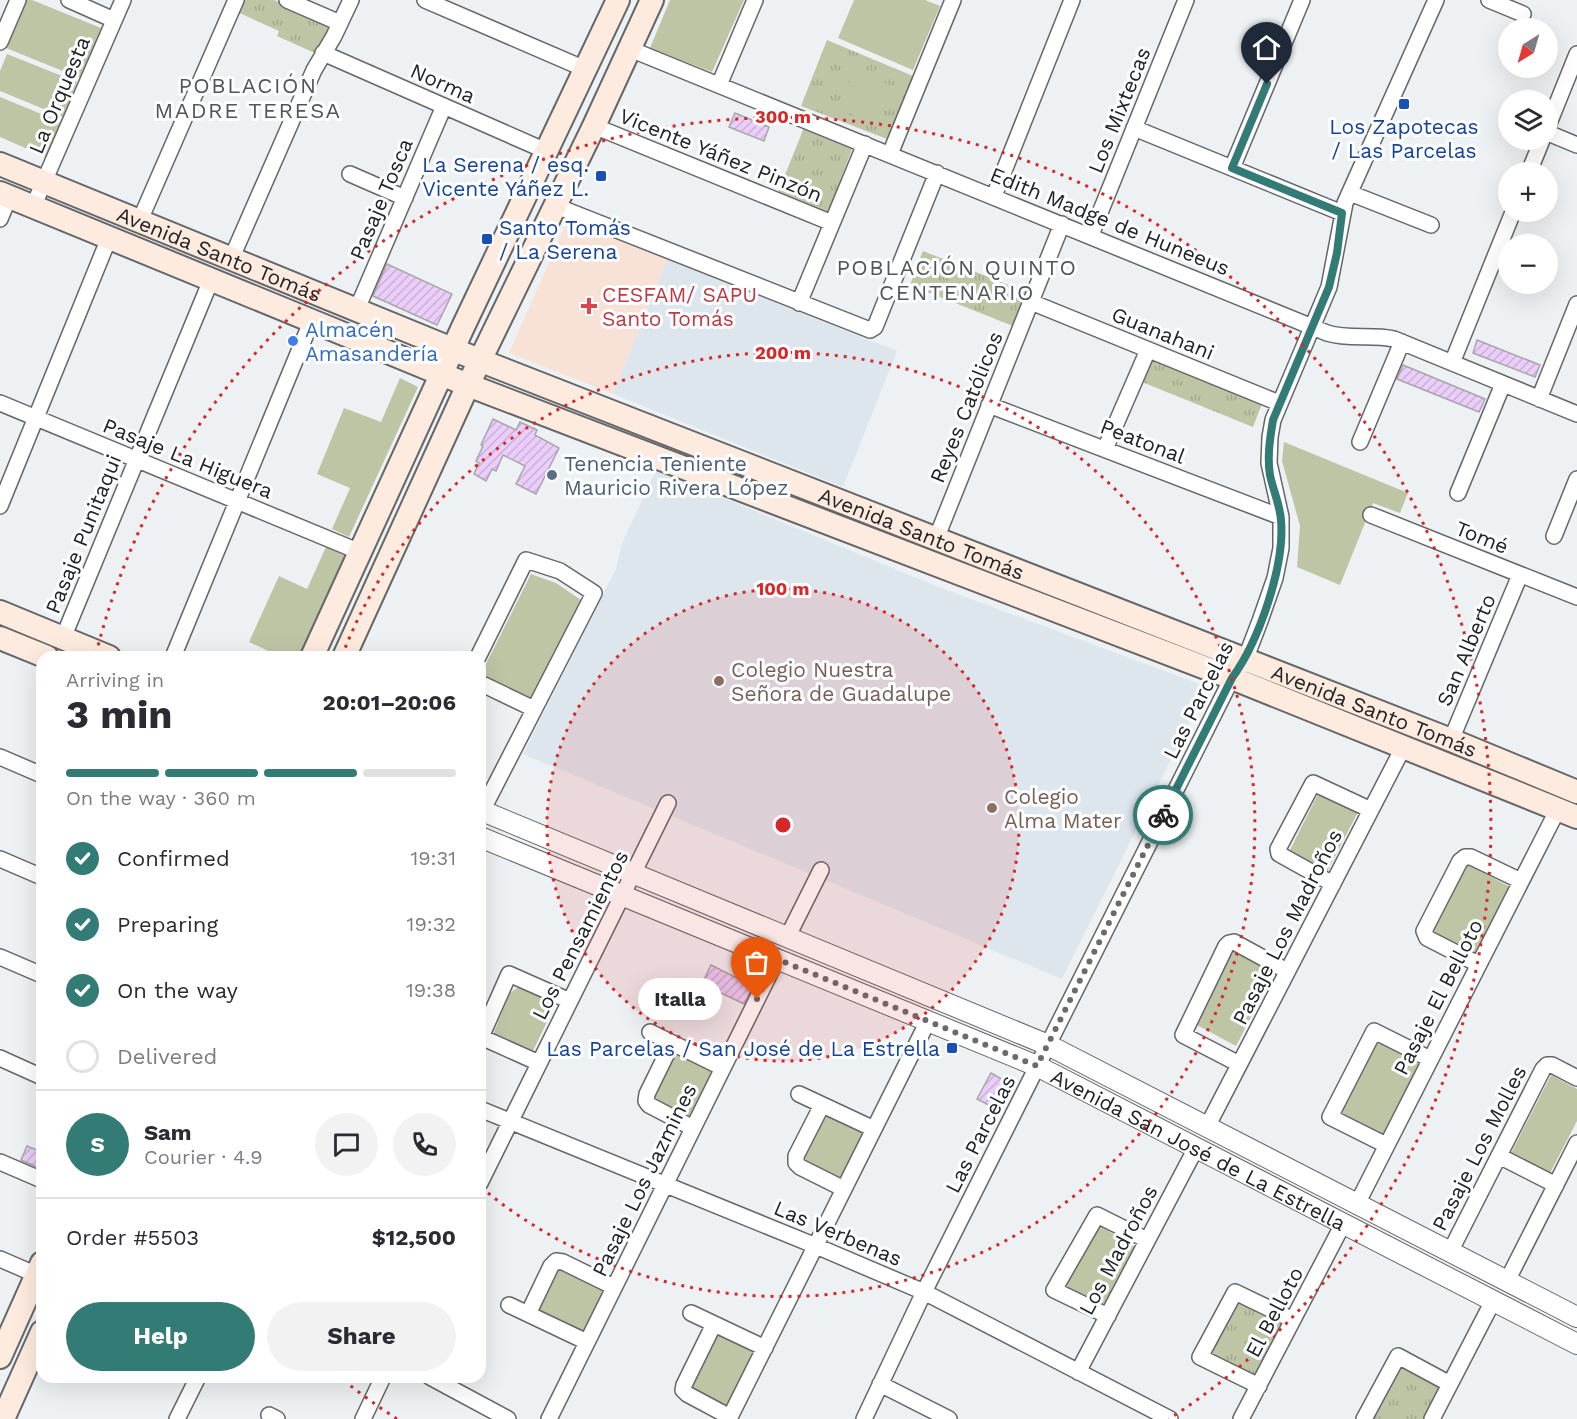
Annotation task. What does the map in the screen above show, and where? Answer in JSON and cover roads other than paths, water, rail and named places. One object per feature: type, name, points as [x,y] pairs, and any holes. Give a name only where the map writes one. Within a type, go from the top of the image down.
[{"type":"main road","points":[[315,651],[448,360],[618,0]]},
{"type":"main road","points":[[347,651],[474,371],[556,206],[652,0]]},
{"type":"main road","name":"Avenida Santo Tomás","points":[[0,164],[357,309],[448,360],[474,371],[1238,669],[1451,741],[1577,792]]},
{"type":"main road","name":"Avenida Santo Tomás","points":[[5,195],[311,322],[448,360]]},
{"type":"main road","name":"Avenida Santo Tomás","points":[[474,371],[936,538],[1238,669],[1404,746],[1567,813]]},
{"type":"main road","points":[[0,612],[94,651]]},
{"type":"main road","points":[[0,638],[36,653]]},
{"type":"main road","points":[[0,1357],[36,1276]]},
{"type":"main road","points":[[3,1419],[36,1345]]},
{"type":"street","points":[[0,42],[18,0]]},
{"type":"street","points":[[69,0],[114,20]]},
{"type":"street","name":"La Orquesta","points":[[33,207],[123,0]]},
{"type":"street","points":[[140,220],[236,0]]},
{"type":"street","points":[[287,0],[340,24]]},
{"type":"street","points":[[232,257],[323,53],[351,0]]},
{"type":"street","points":[[425,0],[585,69]]},
{"type":"street","points":[[719,85],[755,0]]},
{"type":"street","points":[[890,154],[953,0]]},
{"type":"street","points":[[994,196],[1072,0]]},
{"type":"street","name":"Los Mixtecas","points":[[1091,235],[1186,0]]},
{"type":"street","points":[[1232,168],[1302,0]]},
{"type":"street","name":"Las Parcelas","points":[[864,1419],[924,1292],[1238,669],[1275,578],[1281,548],[1281,518],[1270,475],[1269,450],[1273,420],[1313,327],[1333,273],[1342,213],[1436,0]]},
{"type":"street","points":[[1489,0],[1523,14]]},
{"type":"street","name":"Edith Madge de Huneeus","points":[[630,49],[1313,327],[1340,337],[1378,336],[1401,342],[1577,414]]},
{"type":"street","name":"Norma","points":[[323,53],[546,151]]},
{"type":"street","points":[[1558,101],[1577,54]]},
{"type":"street","name":"Pasaje Tosca","points":[[357,309],[444,106]]},
{"type":"street","name":"Vicente Yáñez Pinzón","points":[[594,126],[832,223]]},
{"type":"street","points":[[1134,128],[1342,213]]},
{"type":"street","points":[[1558,137],[1577,145]]},
{"type":"street","points":[[800,303],[865,144]]},
{"type":"street","points":[[556,206],[872,330],[937,173]]},
{"type":"street","points":[[350,174],[405,198]]},
{"type":"street","points":[[1350,193],[1431,225]]},
{"type":"street","points":[[0,219],[5,195]]},
{"type":"street","points":[[1452,363],[1509,222]]},
{"type":"street","name":"Reyes Católicos","points":[[936,538],[1062,224]]},
{"type":"street","points":[[0,506],[109,238]]},
{"type":"street","name":"Pasaje Punitaqui","points":[[63,638],[210,280]]},
{"type":"street","name":"Guanahani","points":[[1031,302],[1279,403]]},
{"type":"street","points":[[1539,399],[1577,304]]},
{"type":"street","points":[[175,651],[311,322]]},
{"type":"street","points":[[1360,442],[1401,342]]},
{"type":"street","points":[[1105,449],[1148,350]]},
{"type":"street","points":[[1458,493],[1503,384]]},
{"type":"street","name":"Pasaje La Higuera","points":[[0,403],[360,552]]},
{"type":"street","name":"Peatonal","points":[[989,405],[1281,518]]},
{"type":"street","points":[[1554,536],[1577,479]]},
{"type":"street","name":"Tomé","points":[[1371,515],[1577,597]]},
{"type":"street","points":[[481,651],[526,560],[561,571],[594,593],[486,801]]},
{"type":"street","name":"San Alberto","points":[[1451,741],[1520,575]]},
{"type":"street","points":[[486,686],[534,709]]},
{"type":"street","name":"Pasaje Los Madroños","points":[[1207,1127],[1404,746]]},
{"type":"street","points":[[0,758],[36,773]]},
{"type":"street","points":[[1333,884],[1279,854],[1278,849],[1313,783],[1371,810]]},
{"type":"street","name":"Los Pensamientos","points":[[486,1170],[668,803]]},
{"type":"street","name":"Avenida San José de La Estrella","points":[[486,813],[1048,1045],[1577,1317]]},
{"type":"street","name":"Pasaje El Belloto","points":[[1357,1204],[1521,881],[1567,813]]},
{"type":"street","name":"Avenida San José de La Estrella","points":[[486,839],[1037,1066],[1577,1344]]},
{"type":"street","points":[[1478,964],[1427,938],[1424,931],[1460,861],[1466,856],[1471,857],[1521,881]]},
{"type":"street","points":[[0,859],[36,874]]},
{"type":"street","points":[[787,939],[821,870]]},
{"type":"street","points":[[1239,1064],[1183,1035],[1226,946],[1229,942],[1234,942],[1287,971]]},
{"type":"street","points":[[0,957],[36,972]]},
{"type":"street","name":"Pasaje Los Jazmines","points":[[549,1419],[777,959]]},
{"type":"street","points":[[486,1026],[509,974],[570,1001]]},
{"type":"street","points":[[714,1324],[683,1390],[730,1418],[928,1021]]},
{"type":"street","points":[[1386,1145],[1330,1117],[1374,1031],[1430,1059]]},
{"type":"street","points":[[650,1032],[723,1068]]},
{"type":"street","points":[[486,1039],[539,1063]]},
{"type":"street","points":[[672,1043],[647,1094],[646,1101],[649,1105],[693,1128]]},
{"type":"street","points":[[0,1058],[36,1074]]},
{"type":"street","name":"Pasaje Los Molles","points":[[1450,1252],[1547,1065],[1552,1065],[1577,1078]]},
{"type":"street","points":[[800,1094],[874,1129]]},
{"type":"street","points":[[822,1105],[796,1156],[796,1163],[844,1189]]},
{"type":"street","name":"Las Verbenas","points":[[486,1111],[924,1292],[1170,1419]]},
{"type":"street","points":[[1507,1281],[1577,1143]]},
{"type":"street","name":"Los Madroños","points":[[1078,1372],[1196,1148]]},
{"type":"street","points":[[1499,1156],[1556,1185]]},
{"type":"street","points":[[0,1162],[36,1177]]},
{"type":"street","points":[[1108,1316],[1054,1290],[1097,1215],[1147,1240]]},
{"type":"street","name":"El Belloto","points":[[1241,1419],[1343,1224]]},
{"type":"street","points":[[0,1259],[36,1268]]},
{"type":"street","points":[[528,1314],[551,1266],[556,1261],[563,1262],[614,1287]]},
{"type":"street","points":[[1258,1386],[1200,1357],[1235,1292],[1293,1320]]},
{"type":"street","points":[[1432,1419],[1493,1301]]},
{"type":"street","points":[[509,1305],[587,1342]]},
{"type":"street","points":[[691,1313],[765,1348]]},
{"type":"street","points":[[1364,1419],[1398,1356],[1450,1384]]},
{"type":"street","points":[[177,1419],[195,1383]]},
{"type":"street","points":[[363,1419],[380,1383]]},
{"type":"street","points":[[441,1383],[508,1419]]},
{"type":"street","points":[[880,1384],[949,1419]]},
{"type":"place","name":"Los Zapotecas / Las Parcelas","points":[[1404,104]]},
{"type":"place","name":"La Serena / esq. Vicente Yáñez L.","points":[[601,176]]},
{"type":"place","name":"Santo Tomás / La Serena","points":[[487,239]]},
{"type":"place","name":"CESFAM/ SAPU Santo Tomás","points":[[589,306]]},
{"type":"place","name":"Almacén Amasandería","points":[[293,341]]},
{"type":"place","name":"Tenencia Teniente Mauricio Rivera López","points":[[552,475]]},
{"type":"place","name":"Colegio Nuestra Señora de Guadalupe","points":[[719,681]]},
{"type":"place","name":"Colegio Alma Mater","points":[[992,808]]},
{"type":"place","name":"Italla","points":[[757,999]]},
{"type":"place","name":"Las Parcelas / San José de La Estrella","points":[[952,1048]]},
{"type":"district","name":"POBLACIÓN MADRE TERESA","points":[[248,98]]},
{"type":"district","name":"POBLACIÓN QUINTO CENTENARIO","points":[[957,280]]}]
